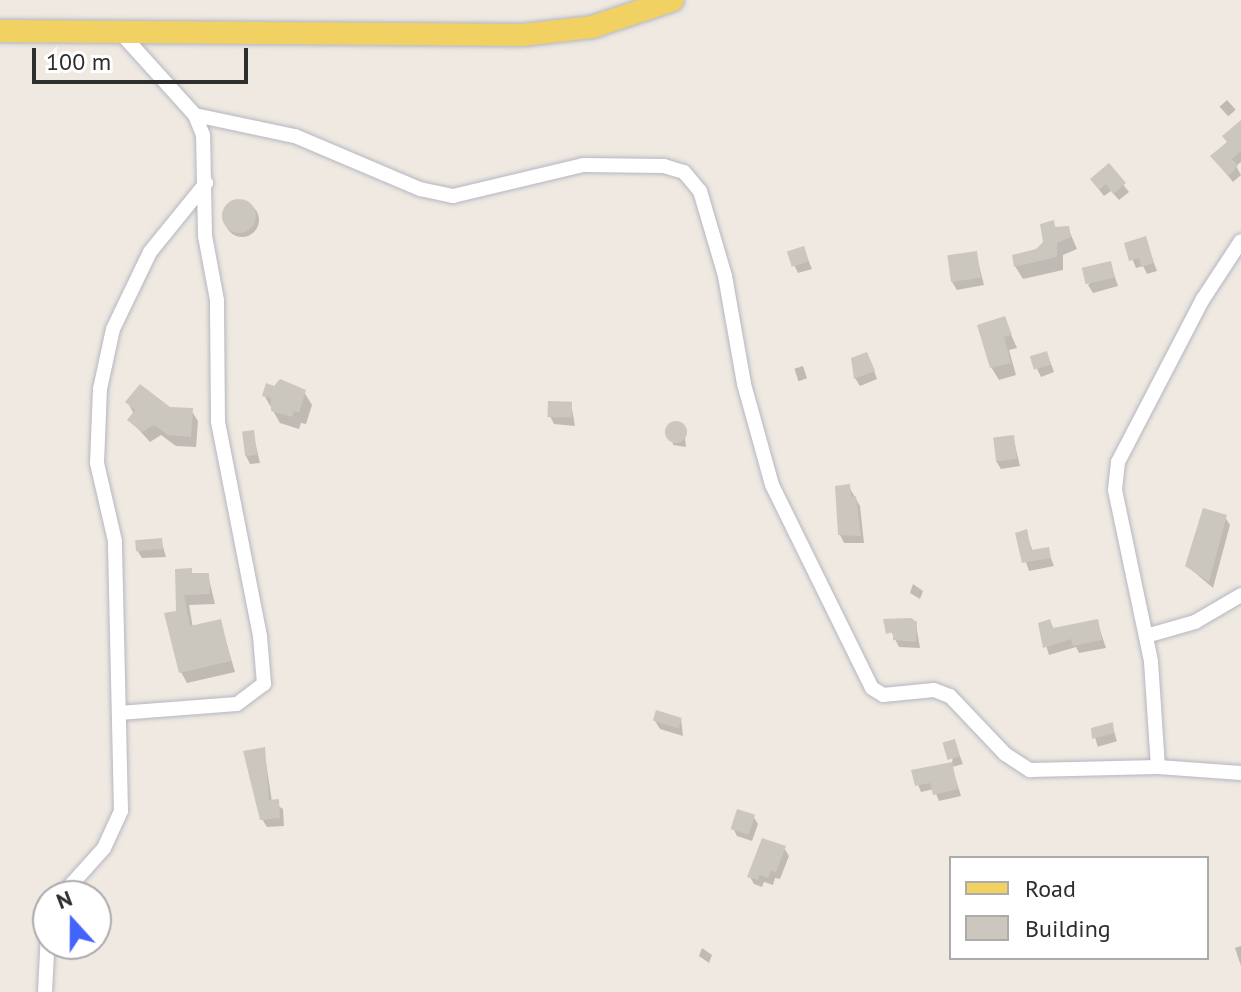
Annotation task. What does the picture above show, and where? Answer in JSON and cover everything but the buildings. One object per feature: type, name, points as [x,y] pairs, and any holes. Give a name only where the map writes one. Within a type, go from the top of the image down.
[{"type":"main road","points":[[0,31],[522,35],[592,27],[673,0]]},
{"type":"street","points":[[119,713],[237,704],[264,684],[260,636],[218,421],[217,300],[205,236],[203,135],[195,115],[120,32]]},
{"type":"street","points":[[195,115],[295,136],[420,189],[453,196],[583,165],[664,166],[684,172],[700,191],[725,276],[744,384],[772,485],[872,688],[883,695],[942,692],[1017,766],[1030,770],[1158,767],[1241,773]]},
{"type":"street","points":[[74,880],[115,829],[121,811],[115,541],[97,463],[100,389],[113,329],[150,252],[206,183]]},
{"type":"street","points":[[1158,767],[1146,636],[1115,490],[1118,462],[1203,299],[1241,241]]},
{"type":"street","points":[[1146,636],[1195,622],[1241,595]]},
{"type":"street","points":[[45,992],[47,960]]}]
